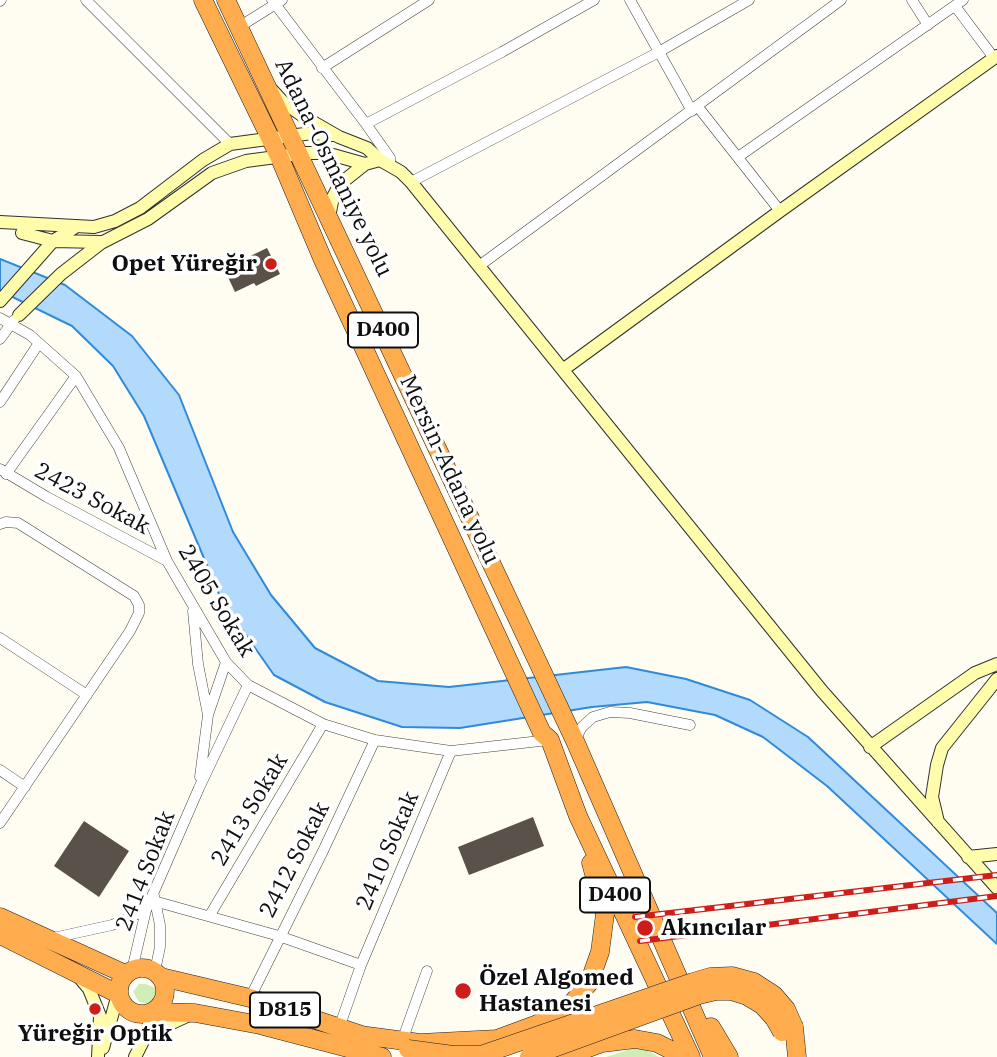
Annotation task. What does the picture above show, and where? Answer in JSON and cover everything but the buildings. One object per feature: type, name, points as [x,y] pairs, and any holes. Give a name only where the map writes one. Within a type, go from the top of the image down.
[{"type":"highway","name":"Mersin-Adana yolu","points":[[203,0],[279,156],[323,260],[546,736]]},
{"type":"highway","name":"Adana-Osmaniye yolu","points":[[226,0],[292,135],[328,218],[575,741]]},
{"type":"highway","name":"D400","points":[[546,736],[578,816],[691,1057]]},
{"type":"highway","name":"D400","points":[[575,741],[713,1057]]},
{"type":"highway","points":[[405,1045],[497,1039],[535,1026],[568,1009],[589,983],[600,952],[605,914],[578,816]]},
{"type":"highway","name":"D815","points":[[0,917],[129,972],[139,967],[250,998],[336,1036]]},
{"type":"highway","name":"D815","points":[[0,936],[118,994],[131,1012],[195,1013],[336,1036],[360,1035],[405,1045]]},
{"type":"highway","points":[[659,936],[729,1057]]},
{"type":"highway","points":[[118,994],[121,980],[129,972]]},
{"type":"highway","points":[[153,1012],[163,1000],[165,992],[158,974]]},
{"type":"highway","points":[[405,1045],[453,1055],[481,1055],[693,982],[710,977],[732,976],[754,982],[774,995],[786,1009],[786,1057]]},
{"type":"highway","points":[[529,1057],[716,991],[731,991],[762,1005],[788,1029],[797,1057]]},
{"type":"highway","points":[[336,1036],[365,1057]]},
{"type":"highway","points":[[336,1036],[382,1057]]},
{"type":"highway","points":[[564,1057],[602,1042],[635,1039],[657,1043],[680,1057]]},
{"type":"main road","points":[[564,369],[995,57]]},
{"type":"main road","points":[[264,82],[284,102],[340,136],[367,148],[411,182],[822,691],[997,888]]},
{"type":"main road","points":[[0,223],[94,227],[115,221],[140,208],[203,160],[230,144],[312,132],[340,136]]},
{"type":"main road","points":[[15,319],[61,274],[101,243],[148,219],[212,173],[246,161],[300,154],[326,153],[365,164],[385,162]]},
{"type":"main road","points":[[328,218],[333,197],[340,184],[365,164]]},
{"type":"main road","points":[[0,223],[22,233],[53,241],[101,243]]},
{"type":"main road","points":[[94,227],[101,236],[101,243]]},
{"type":"main road","points":[[0,301],[53,241],[74,228]]},
{"type":"main road","points":[[22,233],[38,259]]},
{"type":"main road","points":[[870,747],[975,673],[997,664]]},
{"type":"main road","points":[[939,825],[932,797],[942,748],[997,678]]},
{"type":"main road","points":[[968,857],[997,854]]},
{"type":"main road","points":[[71,970],[89,989],[100,1016],[99,1057]]},
{"type":"main road","points":[[99,1057],[118,994]]},
{"type":"main road","points":[[135,1057],[153,1012]]},
{"type":"main road","points":[[146,1035],[195,1013]]},
{"type":"street","points":[[86,0],[230,144]]},
{"type":"street","points":[[322,68],[429,0]]},
{"type":"street","points":[[366,124],[594,0]]},
{"type":"street","points":[[630,0],[657,52],[695,109],[780,211]]},
{"type":"street","points":[[411,182],[657,52],[749,0]]},
{"type":"street","points":[[479,266],[841,0]]},
{"type":"street","points":[[912,0],[928,25]]},
{"type":"street","points":[[239,27],[276,1],[322,68],[390,158],[385,162]]},
{"type":"street","points":[[738,158],[959,3],[995,57]]},
{"type":"street","name":"2405 Sokak","points":[[0,318],[15,319],[76,376],[119,448],[167,561],[226,662],[248,685],[323,724],[375,740],[451,751],[546,736]]},
{"type":"street","points":[[0,339],[15,319]]},
{"type":"street","points":[[0,402],[39,343]]},
{"type":"street","points":[[3,472],[76,376]]},
{"type":"street","name":"2423 Sokak","points":[[3,472],[167,561]]},
{"type":"street","points":[[0,524],[18,523],[134,596],[139,606],[139,613],[130,631],[0,823]]},
{"type":"street","name":"2414 Sokak","points":[[193,607],[198,664],[208,715],[199,788]]},
{"type":"street","points":[[0,638],[87,695]]},
{"type":"street","points":[[208,715],[226,662]]},
{"type":"street","name":"2414 Sokak","points":[[129,972],[146,910],[154,898],[199,788],[248,685]]},
{"type":"street","points":[[575,741],[582,727],[593,717],[610,712],[630,713],[690,725]]},
{"type":"street","name":"2413 Sokak","points":[[210,915],[323,724]]},
{"type":"street","name":"2412 Sokak","points":[[250,998],[375,740]]},
{"type":"street","name":"2410 Sokak","points":[[336,1036],[361,965],[451,751]]},
{"type":"street","points":[[0,770],[25,787]]},
{"type":"street","points":[[158,974],[160,925],[154,898],[279,936],[361,965]]},
{"type":"street","points":[[49,939],[112,925],[146,910]]},
{"type":"street","points":[[405,1045],[426,971]]},
{"type":"green space","points":[[139,984],[155,988],[158,998],[147,1004],[139,1002],[133,992]]},
{"type":"green space","points":[[640,1046],[659,1057],[606,1057]]},
{"type":"water","points":[[0,259],[65,285],[132,336],[179,395],[233,532],[271,595],[315,648],[378,681],[449,687],[626,667],[686,679],[750,700],[808,737],[997,913],[997,944],[827,786],[763,737],[715,715],[647,702],[592,707],[460,728],[402,727],[325,702],[274,675],[222,601],[144,416],[113,366],[72,326],[0,291]]},
{"type":"railway","points":[[635,917],[997,875]]},
{"type":"railway","points":[[640,941],[997,896]]},
{"type":"place","name":"Opet Yüreğir","points":[[271,264]]},
{"type":"place","name":"Akıncılar","points":[[645,928]]},
{"type":"place","name":"Özel Algomed Hastanesi","points":[[463,991]]},
{"type":"place","name":"Yüreğir Optik","points":[[95,1009]]}]
